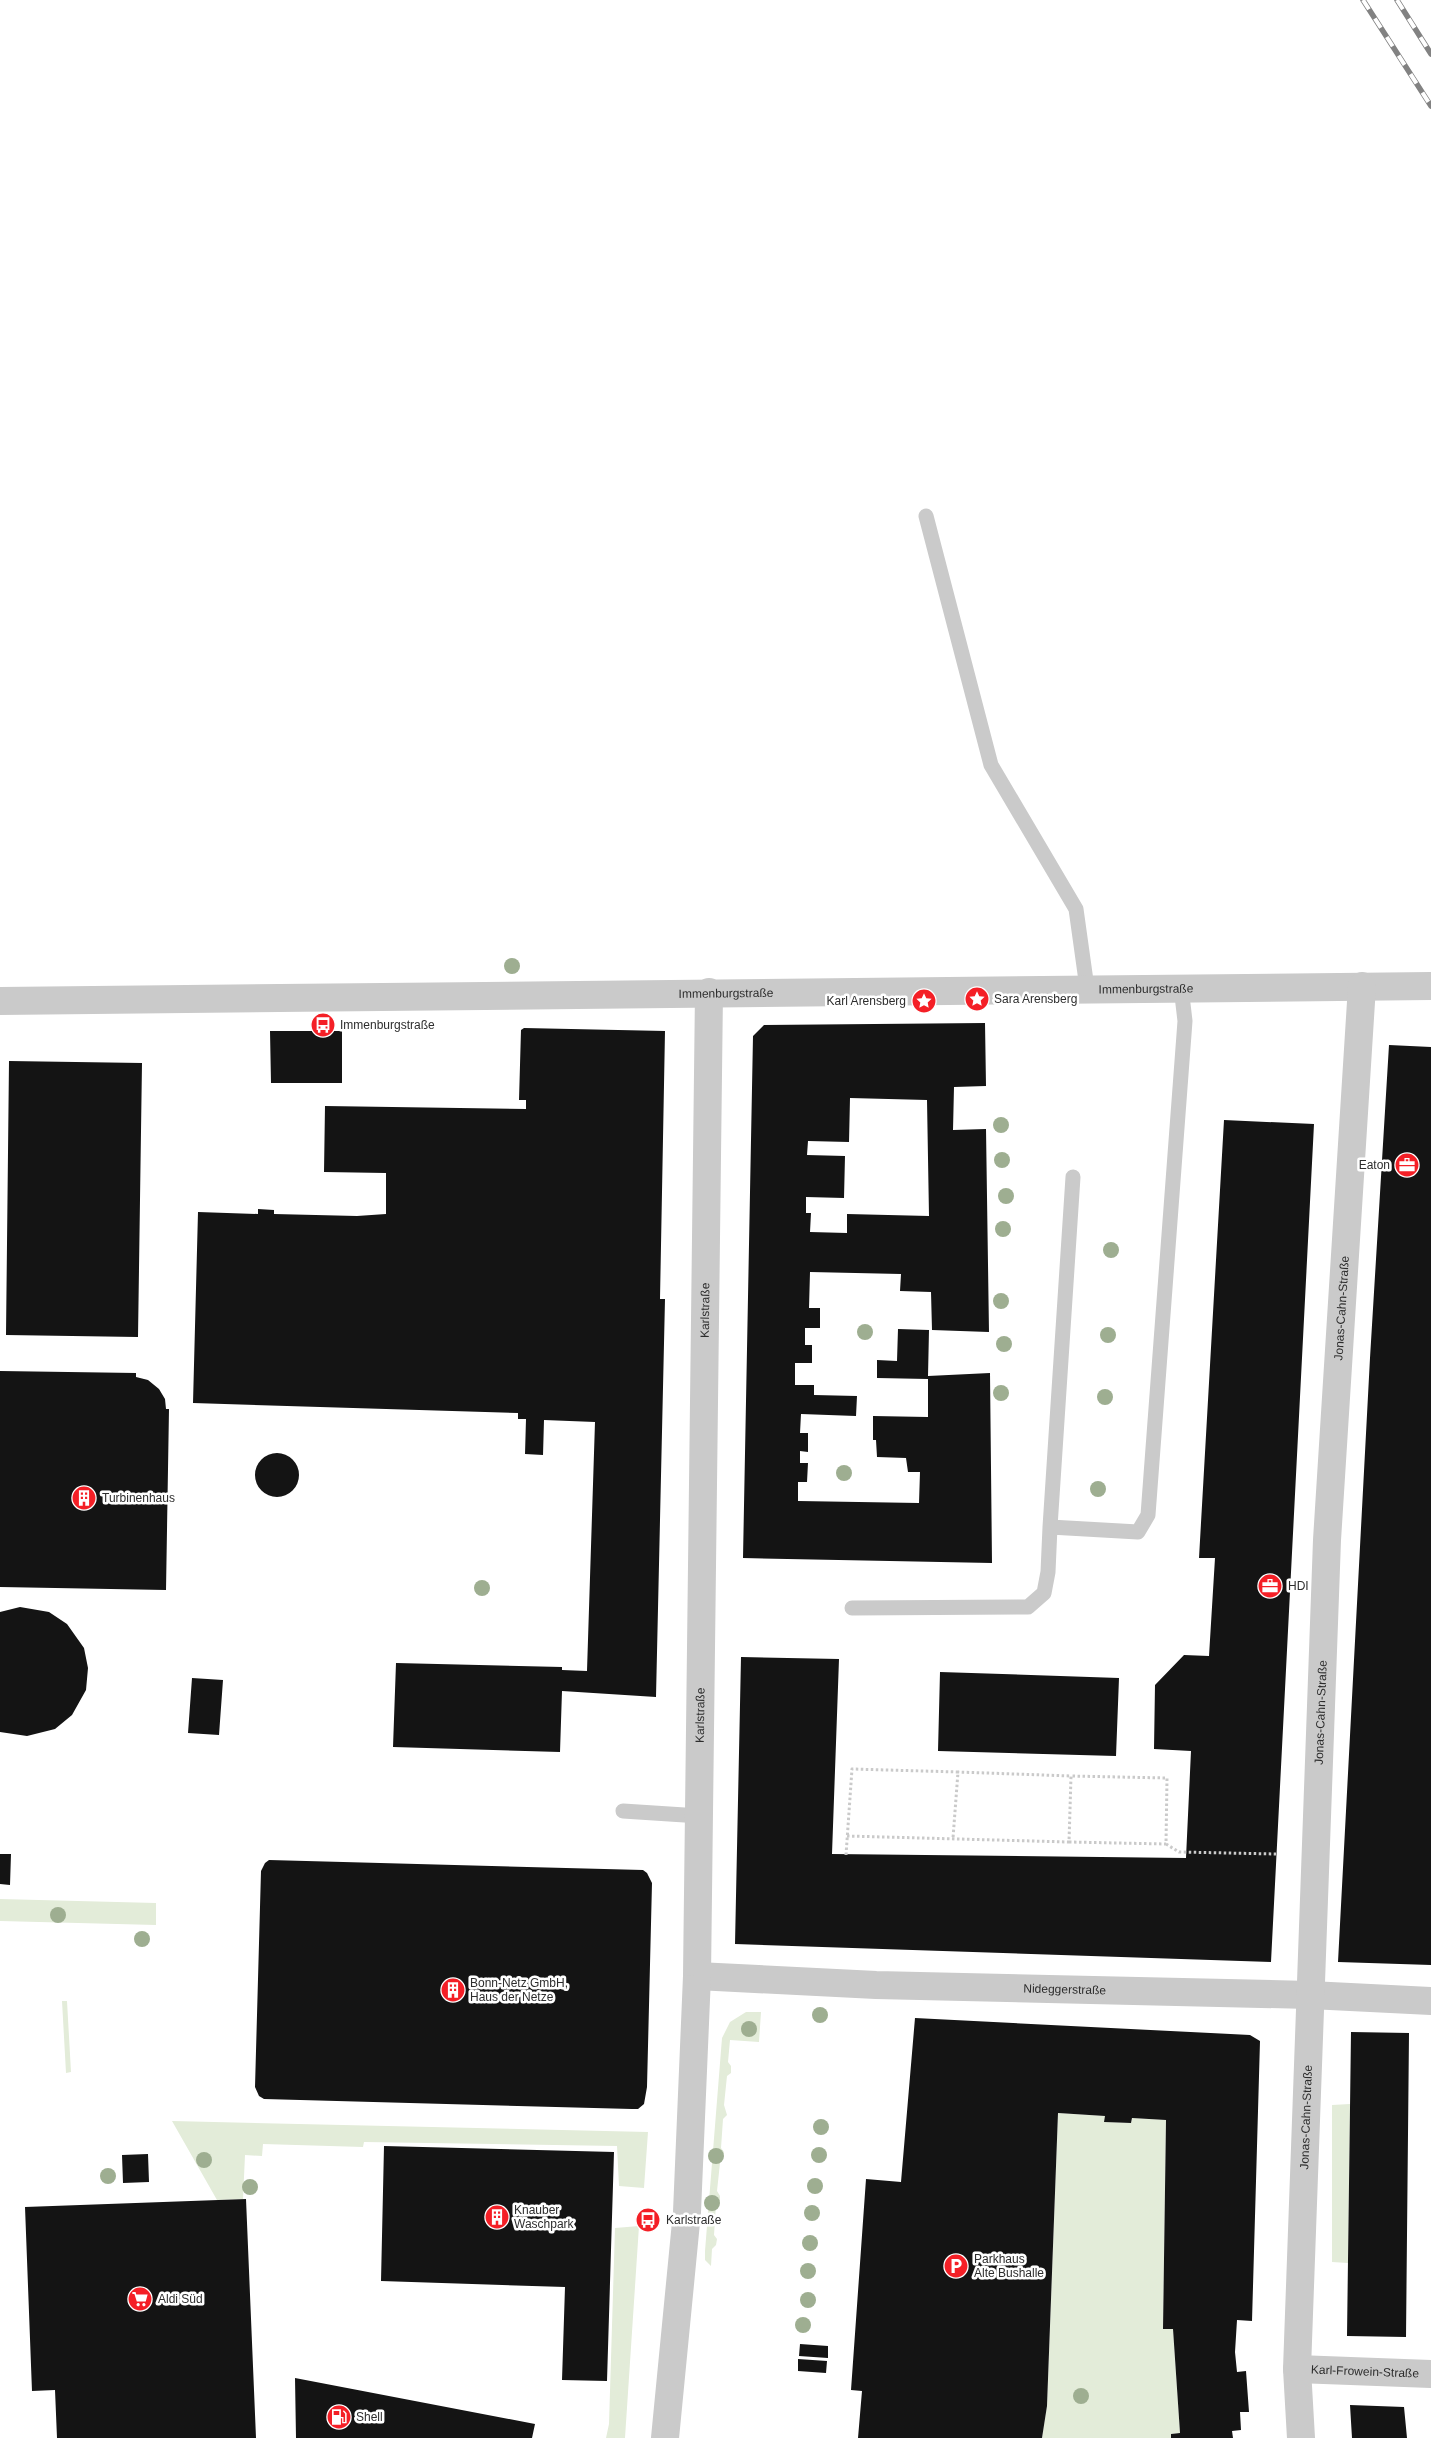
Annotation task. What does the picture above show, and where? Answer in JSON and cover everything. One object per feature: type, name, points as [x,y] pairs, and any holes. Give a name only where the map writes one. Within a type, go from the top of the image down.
[{"type":"street","name":"Jonas-Cahn-Straße","points":[[1301,2438],[1297,2368],[1327,1540],[1362,986]]},
{"type":"street","name":"Immenburgstraße","points":[[0,1001],[1181,987],[1431,986]]},
{"type":"street","name":"Karlstraße","points":[[665,2438],[687,2212],[697,1976],[709,992]]},
{"type":"street","name":"Nideggerstraße","points":[[697,1976],[876,1985],[1310,1995],[1431,2001]]},
{"type":"street","name":"Karl-Frowein-Straße","points":[[1297,2368],[1431,2374]]},
{"type":"lane","points":[[926,516],[991,765],[1076,909],[1087,988]]},
{"type":"lane","points":[[1050,1527],[1138,1532],[1148,1515],[1185,1021],[1181,987]]},
{"type":"lane","points":[[852,1608],[1028,1607],[1044,1593],[1048,1572],[1073,1177]]},
{"type":"lane","points":[[623,1811],[700,1816]]},
{"type":"path","points":[[846,1855],[852,1769],[1168,1778],[1166,1844]]},
{"type":"path","points":[[953,1838],[958,1772]]},
{"type":"path","points":[[1069,1842],[1070,1776]]},
{"type":"path","points":[[847,1836],[1166,1844],[1179,1852],[1276,1854]]},
{"type":"green space","points":[[0,1899],[156,1903],[156,1925],[0,1921]]},
{"type":"green space","points":[[62,2001],[67,2001],[71,2072],[66,2073]]},
{"type":"green space","points":[[746,2012],[761,2012],[759,2042],[730,2040],[728,2062],[731,2066],[731,2073],[727,2076],[724,2105],[727,2115],[723,2119],[721,2148],[724,2152],[720,2163],[717,2191],[720,2201],[716,2204],[714,2235],[717,2239],[716,2245],[712,2249],[711,2266],[705,2260],[705,2251],[722,2038],[730,2022]]},
{"type":"green space","points":[[1350,2104],[1348,2263],[1332,2262],[1332,2105]]},
{"type":"green space","points":[[1058,2113],[1105,2116],[1105,2122],[1131,2123],[1132,2118],[1166,2120],[1163,2328],[1173,2329],[1180,2433],[1171,2434],[1171,2438],[1042,2438],[1047,2406]]},
{"type":"green space","points":[[172,2121],[648,2132],[644,2188],[619,2186],[617,2146],[364,2142],[363,2147],[263,2144],[262,2156],[245,2155],[243,2199],[217,2200]]},
{"type":"green space","points":[[639,2226],[625,2438],[606,2438],[609,2424],[615,2228]]},
{"type":"building","points":[[985,1023],[986,1086],[954,1087],[953,1130],[986,1129],[989,1332],[932,1330],[931,1292],[900,1291],[901,1274],[810,1272],[809,1308],[820,1308],[820,1328],[805,1328],[805,1345],[812,1345],[812,1363],[795,1363],[795,1385],[814,1385],[814,1395],[857,1396],[856,1416],[801,1414],[800,1433],[808,1433],[808,1452],[800,1451],[800,1463],[808,1463],[807,1482],[798,1482],[798,1501],[919,1503],[920,1472],[908,1472],[906,1458],[877,1457],[876,1440],[873,1440],[873,1416],[928,1417],[928,1379],[877,1378],[877,1360],[897,1361],[898,1329],[929,1330],[928,1376],[990,1373],[992,1563],[743,1558],[753,1036],[764,1025]],"holes":[[[850,1098],[927,1100],[929,1216],[847,1214],[847,1233],[810,1232],[811,1213],[806,1213],[806,1197],[844,1198],[845,1156],[807,1155],[808,1141],[849,1142]]]},
{"type":"building","points":[[524,1028],[665,1031],[660,1299],[665,1299],[656,1697],[562,1691],[560,1752],[393,1747],[396,1663],[562,1667],[562,1670],[587,1671],[595,1422],[544,1420],[543,1455],[525,1454],[526,1419],[518,1419],[518,1413],[193,1403],[198,1212],[258,1214],[258,1209],[274,1210],[274,1214],[357,1216],[386,1214],[386,1173],[324,1172],[325,1106],[526,1109],[526,1100],[519,1100],[521,1030]]},
{"type":"building","points":[[270,1031],[342,1031],[342,1083],[271,1083]]},
{"type":"building","points":[[1389,1045],[1431,1047],[1431,1965],[1338,1962],[1370,1358]]},
{"type":"building","points":[[9,1061],[142,1063],[138,1337],[6,1335]]},
{"type":"building","points":[[1224,1120],[1314,1124],[1271,1962],[735,1944],[741,1657],[839,1659],[832,1854],[1186,1858],[1191,1751],[1154,1749],[1155,1685],[1184,1655],[1209,1656],[1215,1558],[1199,1558]]},
{"type":"building","name":"Turbinenhaus","points":[[0,1371],[136,1373],[136,1377],[148,1380],[159,1389],[165,1399],[166,1409],[169,1409],[166,1590],[0,1587]]},
{"type":"building","points":[[273,1453],[281,1453],[293,1459],[299,1475],[293,1491],[281,1497],[273,1497],[261,1491],[255,1479],[255,1471],[261,1459]]},
{"type":"building","points":[[20,1607],[49,1612],[67,1624],[84,1648],[88,1668],[86,1690],[72,1715],[55,1729],[27,1736],[0,1732],[0,1612]]},
{"type":"building","points":[[940,1672],[1119,1678],[1116,1756],[938,1751]]},
{"type":"building","points":[[192,1678],[223,1680],[219,1735],[188,1733]]},
{"type":"building","points":[[0,1854],[11,1854],[10,1885],[0,1884]]},
{"type":"building","name":"Bonn-Netz GmbH, Haus der Netze","points":[[269,1860],[643,1870],[647,1873],[652,1883],[647,2087],[644,2104],[638,2109],[632,2109],[264,2099],[259,2096],[255,2087],[261,1871]]},
{"type":"building","points":[[915,2018],[1250,2035],[1260,2041],[1252,2321],[1237,2320],[1235,2352],[1237,2372],[1246,2371],[1249,2412],[1240,2412],[1241,2430],[1232,2431],[1233,2438],[1171,2438],[1171,2434],[1180,2433],[1173,2329],[1163,2329],[1166,2120],[1132,2118],[1131,2123],[1104,2122],[1105,2116],[1058,2113],[1047,2406],[1042,2438],[858,2438],[862,2391],[851,2390],[866,2179],[901,2182]]},
{"type":"building","points":[[1351,2032],[1409,2033],[1406,2337],[1347,2336]]},
{"type":"building","name":"Knauber Waschpark","points":[[384,2146],[614,2152],[607,2381],[562,2380],[565,2287],[381,2281]]},
{"type":"building","points":[[148,2154],[149,2182],[123,2183],[122,2155]]},
{"type":"building","name":"Aldi Süd","points":[[246,2199],[256,2438],[57,2438],[55,2390],[32,2391],[25,2207]]},
{"type":"building","points":[[800,2344],[828,2346],[828,2358],[799,2356]]},
{"type":"building","points":[[798,2359],[827,2361],[826,2373],[798,2371]]},
{"type":"building","points":[[295,2378],[535,2424],[532,2438],[296,2438]]},
{"type":"building","points":[[1350,2405],[1404,2407],[1407,2438],[1352,2438]]},
{"type":"railway","points":[[1363,0],[1431,106]]},
{"type":"railway","points":[[1397,0],[1431,54]]},
{"type":"place","name":"Sara Arensberg","points":[[977,999]]},
{"type":"place","name":"Karl Arensberg","points":[[924,1001]]},
{"type":"place","name":"Immenburgstraße","points":[[323,1025]]},
{"type":"place","name":"Eaton","points":[[1407,1165]]},
{"type":"place","name":"Turbinenhaus","points":[[84,1498]]},
{"type":"place","name":"HDI","points":[[1270,1586]]},
{"type":"place","name":"Bonn-Netz GmbH, Haus der Netze","points":[[453,1990]]},
{"type":"place","name":"Knauber Waschpark","points":[[497,2217]]},
{"type":"place","name":"Karlstraße","points":[[648,2220]]},
{"type":"place","name":"Parkhaus Alte Bushalle","points":[[956,2266]]},
{"type":"place","name":"Aldi Süd","points":[[140,2299]]},
{"type":"place","name":"Shell","points":[[339,2417]]}]
